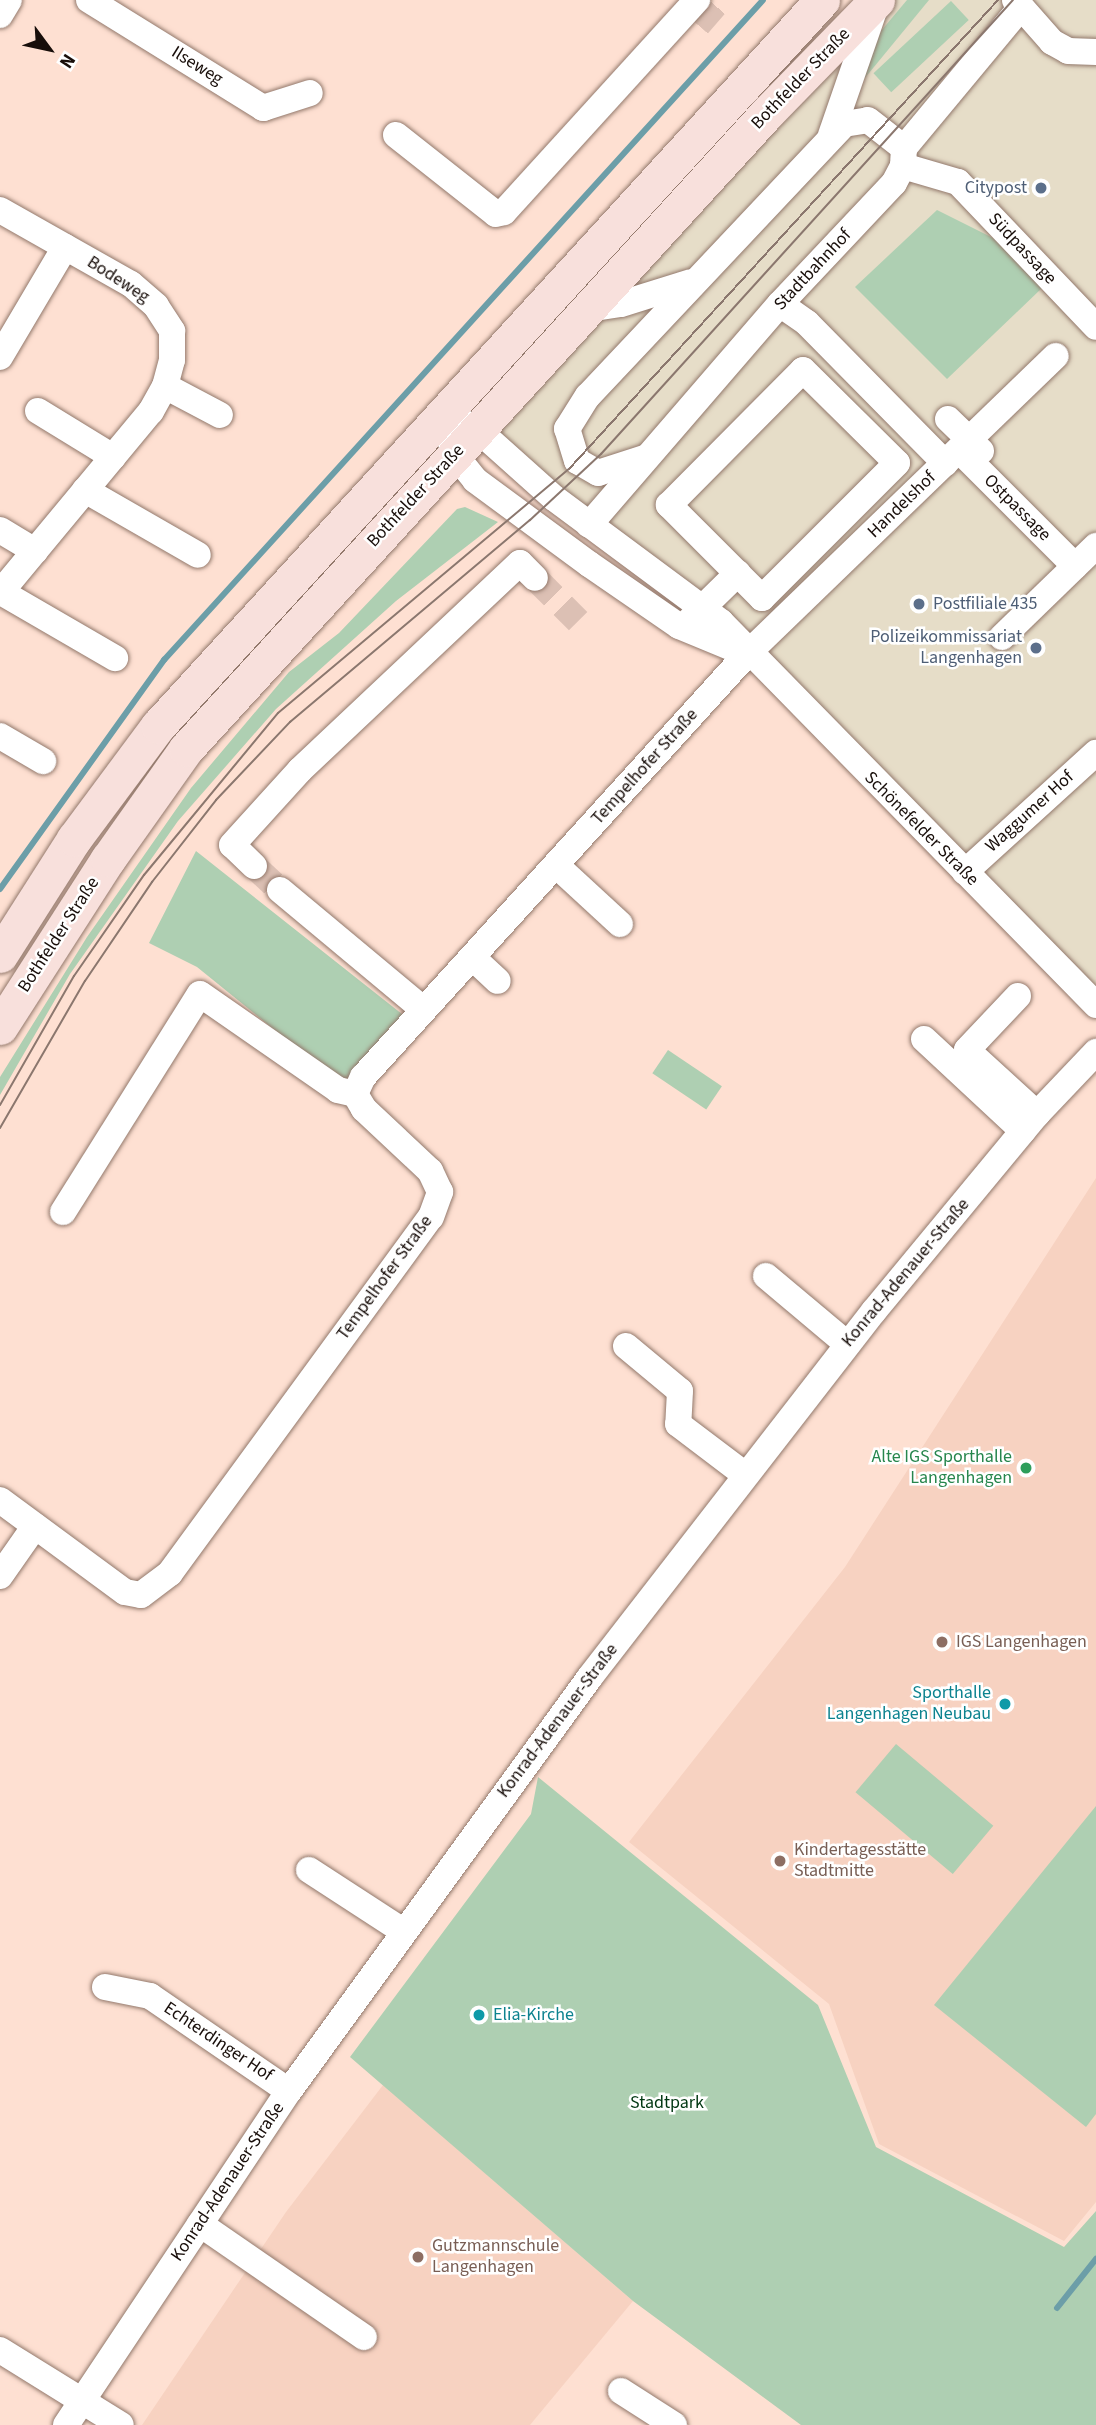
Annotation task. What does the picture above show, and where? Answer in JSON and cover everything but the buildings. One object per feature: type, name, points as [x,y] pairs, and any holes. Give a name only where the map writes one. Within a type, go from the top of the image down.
[{"type":"main road","name":"Bothfelder Straße","points":[[0,1027],[108,859],[186,750],[588,309],[877,0]]},
{"type":"main road","points":[[0,955],[74,839],[158,726],[442,411],[816,4]]},
{"type":"street","points":[[0,15],[9,0]]},
{"type":"street","name":"Ilseweg","points":[[89,0],[263,108],[310,93]]},
{"type":"street","points":[[396,135],[496,214],[504,212],[697,0]]},
{"type":"street","points":[[831,135],[877,0]]},
{"type":"street","points":[[1018,3],[1052,42],[1068,51],[1096,52]]},
{"type":"street","name":"Stadtbahnhof","points":[[589,525],[780,304],[894,183],[903,157],[1018,3]]},
{"type":"street","points":[[648,456],[598,473],[577,461],[567,429],[588,396],[844,124],[864,119],[884,129],[903,157]]},
{"type":"street","name":"Südpassage","points":[[903,157],[958,182],[1096,327]]},
{"type":"street","name":"Bodeweg","points":[[0,210],[131,284],[156,306],[172,331],[172,360],[165,386],[113,457],[0,592],[115,658]]},
{"type":"street","points":[[0,357],[65,247]]},
{"type":"street","points":[[588,309],[694,281]]},
{"type":"street","points":[[780,304],[807,323],[958,451],[1035,503]]},
{"type":"street","name":"Handelshof","points":[[747,654],[1056,356]]},
{"type":"street","points":[[803,370],[897,463],[762,598],[738,573],[669,505],[803,370]]},
{"type":"street","points":[[165,386],[220,415]]},
{"type":"street","points":[[38,411],[113,457]]},
{"type":"street","name":"Schönefelder Straße","points":[[442,411],[466,442],[589,525],[704,609],[1096,1005]]},
{"type":"street","points":[[948,419],[958,451]]},
{"type":"street","name":"Schönefelder Straße","points":[[466,442],[475,480],[679,626],[747,654]]},
{"type":"street","name":"Ostpassage","points":[[958,451],[1075,566]]},
{"type":"street","points":[[85,490],[198,555]]},
{"type":"street","points":[[864,497],[887,520]]},
{"type":"street","points":[[589,525],[589,564]]},
{"type":"street","points":[[0,530],[35,551]]},
{"type":"street","points":[[1002,637],[1096,546]]},
{"type":"street","points":[[254,866],[232,845],[300,770],[520,564],[535,578]]},
{"type":"street","points":[[679,626],[704,609],[738,573]]},
{"type":"street","name":"Tempelhofer Straße","points":[[0,1500],[125,1591],[141,1595],[170,1573],[431,1217],[440,1192],[430,1171],[364,1109],[355,1094],[363,1077],[747,654]]},
{"type":"street","points":[[0,736],[43,761]]},
{"type":"street","name":"Waggumer Hof","points":[[965,872],[1096,753]]},
{"type":"street","points":[[556,865],[620,924]]},
{"type":"street","points":[[281,890],[424,1010]]},
{"type":"street","points":[[472,957],[498,981]]},
{"type":"street","points":[[63,1212],[200,994],[338,1090],[355,1094]]},
{"type":"street","points":[[1018,996],[967,1050],[1030,1123]]},
{"type":"street","points":[[924,1039],[1030,1123]]},
{"type":"street","name":"Konrad-Adenauer-Straße","points":[[66,2425],[289,2091],[403,1931],[740,1480],[847,1344],[1030,1123],[1096,1052]]},
{"type":"street","points":[[766,1276],[847,1344]]},
{"type":"street","points":[[626,1346],[680,1391],[678,1424],[740,1480]]},
{"type":"street","points":[[671,1438],[740,1480]]},
{"type":"street","points":[[0,1576],[35,1526]]},
{"type":"street","points":[[309,1870],[403,1931]]},
{"type":"street","name":"Echterdinger Hof","points":[[105,1987],[150,1996],[289,2091]]},
{"type":"street","points":[[200,2224],[364,2337]]},
{"type":"street","points":[[0,2350],[121,2425]]},
{"type":"street","points":[[621,2391],[674,2425]]},
{"type":"shaded area","points":[[877,0],[1096,0],[1096,1005],[747,654],[478,430]]},
{"type":"shaded area","name":"IGS Langenhagen","points":[[1096,1178],[1096,2202],[1064,2241],[879,2144],[829,2004],[629,1842],[845,1567]]},
{"type":"shaded area","name":"Gutzmannschule Langenhagen","points":[[383,2085],[633,2301],[530,2425],[142,2425],[286,2212]]},
{"type":"green space","points":[[907,0],[929,0],[860,84],[881,31]]},
{"type":"green space","points":[[951,1],[969,20],[891,92],[873,73]]},
{"type":"green space","points":[[937,210],[993,238],[1042,288],[947,379],[855,287]]},
{"type":"green space","points":[[465,507],[498,522],[396,601],[276,709],[178,821],[70,974],[0,1095],[0,1077],[87,937],[191,788],[289,672],[339,633],[457,509]]},
{"type":"green space","points":[[196,851],[407,1018],[345,1087],[197,967],[149,943]]},
{"type":"green space","points":[[668,1050],[722,1086],[706,1110],[652,1073]]},
{"type":"green space","points":[[896,1744],[993,1826],[953,1874],[856,1792]]},
{"type":"green space","name":"Stadtpark","points":[[538,1777],[818,2005],[876,2147],[1064,2247],[1096,2211],[1096,2425],[801,2425],[633,2301],[350,2057],[531,1814]]},
{"type":"green space","points":[[1096,1806],[1096,2114],[1086,2127],[934,2005]]},
{"type":"waterway","points":[[0,889],[164,660],[763,0]]},
{"type":"waterway","points":[[1057,2308],[1096,2259]]},
{"type":"tunnel","points":[[698,25],[720,0]]},
{"type":"tunnel","points":[[535,578],[578,621]]},
{"type":"tunnel","points":[[254,866],[280,890]]},
{"type":"tram line","points":[[0,1105],[74,976],[144,875],[278,713],[569,469],[998,0]]},
{"type":"tram line","points":[[0,1128],[85,981],[152,882],[216,800],[290,722],[530,520],[601,454],[1013,0]]},
{"type":"place","name":"Citypost","points":[[1041,188]]},
{"type":"place","name":"Postfiliale 435","points":[[919,604]]},
{"type":"place","name":"Polizeikommissariat Langenhagen","points":[[1036,648]]},
{"type":"place","name":"Alte IGS Sporthalle Langenhagen","points":[[1026,1468]]},
{"type":"place","name":"IGS Langenhagen","points":[[942,1642]]},
{"type":"place","name":"Sporthalle Langenhagen Neubau","points":[[1005,1704]]},
{"type":"place","name":"Kindertagesstätte Stadtmitte","points":[[780,1861]]},
{"type":"place","name":"Elia-Kirche","points":[[479,2015]]},
{"type":"place","name":"Gutzmannschule Langenhagen","points":[[418,2257]]}]
